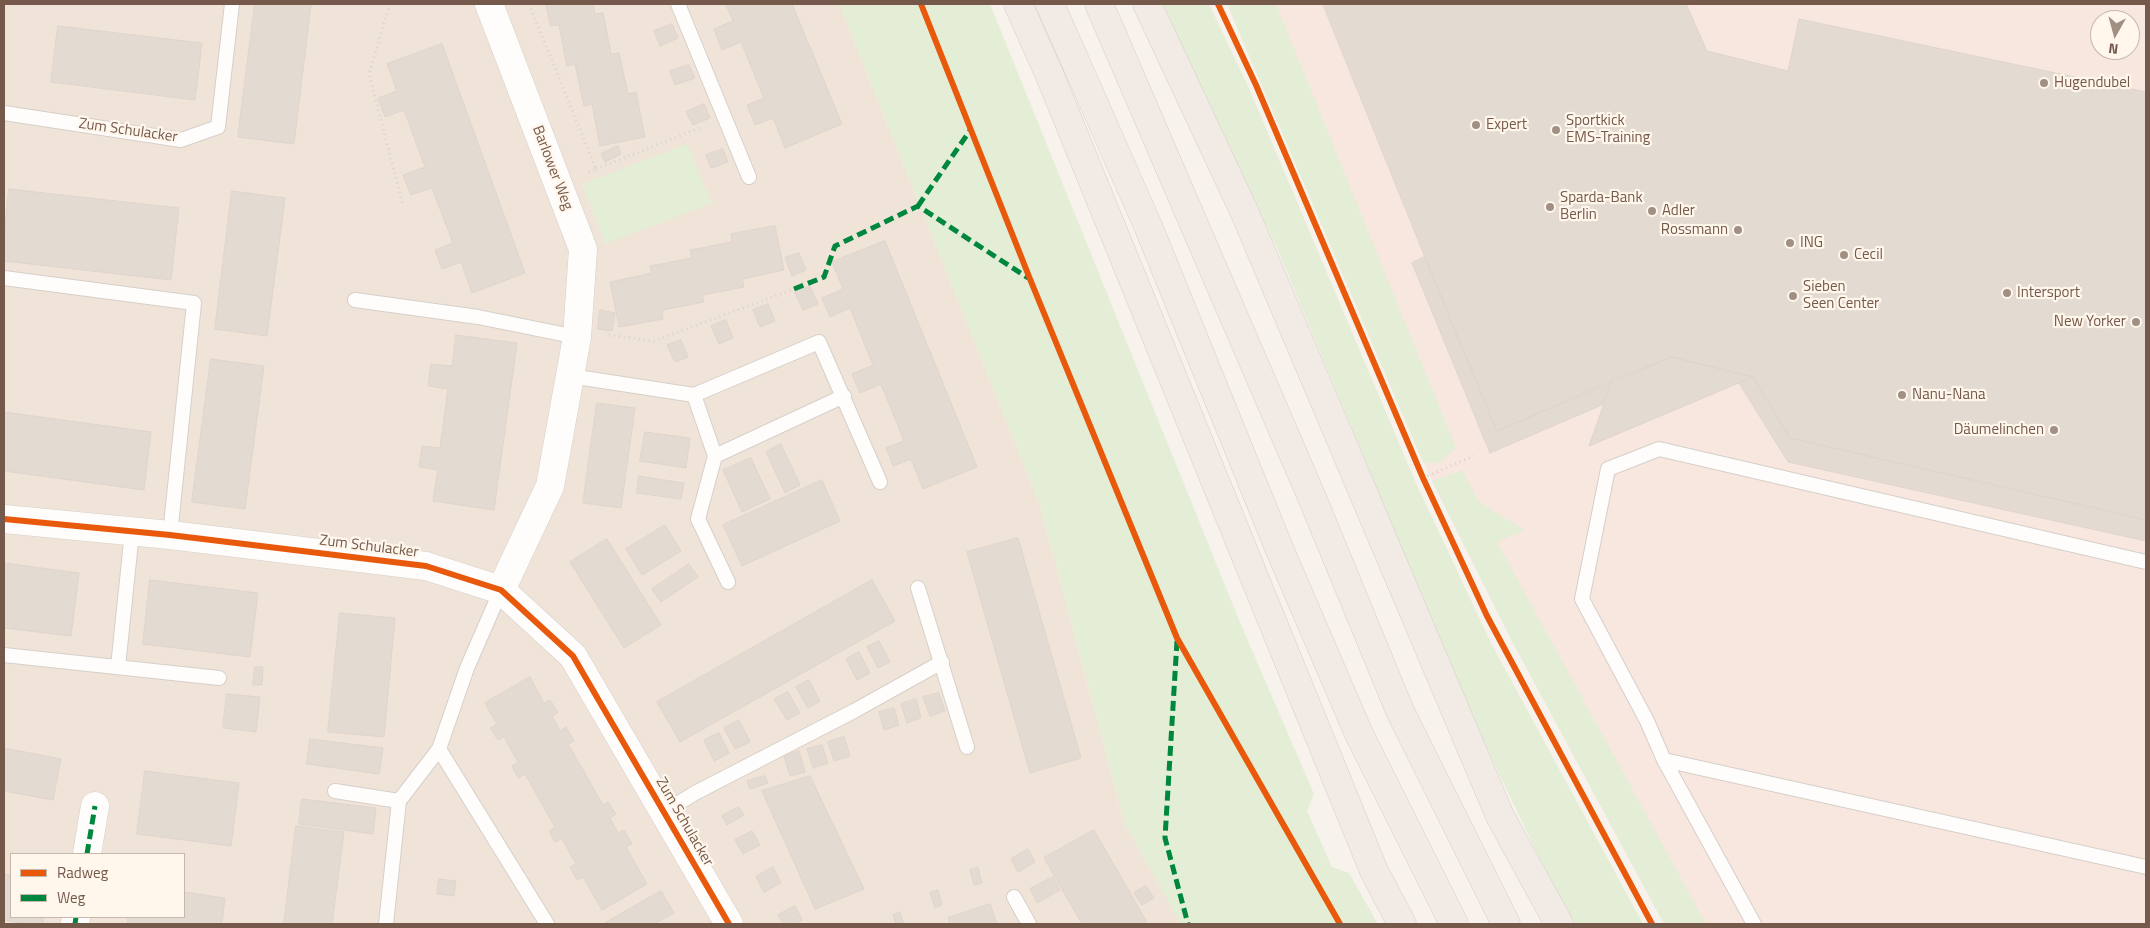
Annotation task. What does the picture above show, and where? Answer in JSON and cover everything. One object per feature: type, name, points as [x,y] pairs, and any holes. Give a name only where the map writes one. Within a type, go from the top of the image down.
[{"type":"highway","points":[[1018,4],[1053,85],[1374,872],[1402,924]]},
{"type":"highway","points":[[1050,4],[1148,226],[1279,548],[1359,734],[1454,924]]},
{"type":"highway","points":[[1099,4],[1313,500],[1400,712],[1506,924]]},
{"type":"highway","points":[[1147,4],[1244,211],[1500,816],[1559,924]]},
{"type":"street","name":"Barlower Weg","points":[[489,4],[583,249],[577,334],[550,486],[501,590]]},
{"type":"street","name":"Zum Schulacker","points":[[4,519],[170,535],[426,566],[501,590],[573,656],[729,924]]},
{"type":"street","points":[[87,853],[95,806]]},
{"type":"lane","name":"Zum Schulacker","points":[[4,113],[181,140],[218,127],[232,4]]},
{"type":"lane","points":[[678,4],[749,177]]},
{"type":"lane","points":[[4,278],[194,303],[170,535]]},
{"type":"lane","points":[[355,300],[478,317],[577,334]]},
{"type":"lane","points":[[570,376],[694,395],[819,342],[880,482]]},
{"type":"lane","points":[[694,395],[715,456],[698,519],[728,582]]},
{"type":"lane","points":[[715,456],[844,396]]},
{"type":"lane","points":[[1754,924],[1664,760],[1647,721],[1582,599],[1608,470],[1659,450],[2146,562]]},
{"type":"lane","points":[[118,667],[132,532]]},
{"type":"lane","points":[[918,588],[967,747]]},
{"type":"lane","points":[[386,924],[399,801],[440,749],[467,668],[501,590]]},
{"type":"lane","points":[[4,655],[218,678]]},
{"type":"lane","name":"Zum Schulacker","points":[[664,812],[696,793],[854,711],[942,662]]},
{"type":"lane","points":[[440,749],[547,924]]},
{"type":"lane","points":[[1664,760],[2146,867]]},
{"type":"lane","points":[[335,791],[399,801]]},
{"type":"lane","points":[[1014,897],[1029,924]]},
{"type":"path","points":[[390,4],[369,74],[404,205]]},
{"type":"path","points":[[529,4],[596,170]]},
{"type":"path","points":[[559,186],[724,118]]},
{"type":"path","points":[[577,334],[654,341],[794,289]]},
{"type":"path","points":[[1423,478],[1474,456]]},
{"type":"shaded area","points":[[4,4],[839,4],[1040,505],[1125,824],[1182,924],[4,924]]},
{"type":"shaded area","points":[[1227,4],[2146,4],[2146,924],[1664,924],[1513,643],[1423,462]]},
{"type":"green space","points":[[839,4],[990,4],[1239,620],[1314,794],[1307,811],[1332,867],[1349,873],[1378,924],[1181,924],[1125,824],[1040,505]]},
{"type":"green space","points":[[1159,4],[1209,4],[1248,86],[1415,481],[1491,643],[1643,924],[1572,924],[1566,913],[1473,720],[1277,248]]},
{"type":"green space","points":[[1227,4],[1276,4],[1456,448],[1439,463],[1423,462]]},
{"type":"green space","points":[[687,144],[712,203],[605,244],[582,184]]},
{"type":"green space","points":[[1462,470],[1479,502],[1525,530],[1497,542],[1706,924],[1664,924],[1513,643],[1432,481]]},
{"type":"building","points":[[255,4],[311,4],[294,144],[238,137]]},
{"type":"building","points":[[546,4],[593,4],[595,14],[603,13],[611,54],[619,53],[628,94],[636,92],[645,137],[600,146],[592,104],[584,106],[575,64],[567,66],[559,25],[551,26]]},
{"type":"building","points":[[726,4],[792,4],[842,124],[785,148],[773,118],[755,125],[747,105],[764,98],[741,42],[722,50],[714,29],[733,21]]},
{"type":"building","name":"Sieben Seen Center","points":[[1323,4],[1686,4],[1707,51],[1788,71],[1799,19],[2146,92],[2146,520],[1790,438],[1753,377],[1672,357],[1497,431]]},
{"type":"building","points":[[672,24],[678,38],[660,46],[654,31]]},
{"type":"building","points":[[58,26],[202,43],[195,100],[51,82]]},
{"type":"building","points":[[442,44],[525,273],[472,293],[461,262],[442,269],[435,250],[453,243],[432,188],[411,195],[403,175],[425,167],[404,110],[385,117],[378,98],[397,91],[387,64]]},
{"type":"building","points":[[689,65],[695,78],[675,85],[670,71]]},
{"type":"building","points":[[704,104],[710,118],[693,125],[686,112]]},
{"type":"building","points":[[618,146],[621,154],[605,162],[601,154]]},
{"type":"building","points":[[723,149],[728,162],[711,168],[706,155]]},
{"type":"building","points":[[9,189],[179,208],[171,280],[4,261],[4,236]]},
{"type":"building","points":[[232,191],[285,198],[267,336],[215,329]]},
{"type":"building","points":[[775,226],[784,270],[742,279],[744,287],[702,295],[704,302],[662,310],[663,319],[619,327],[610,282],[652,273],[650,266],[692,258],[690,250],[732,242],[731,234]]},
{"type":"building","points":[[885,241],[977,467],[923,489],[911,459],[893,466],[886,448],[904,441],[881,384],[860,393],[852,374],[873,365],[850,308],[830,317],[822,298],[843,289],[832,262]]},
{"type":"building","points":[[799,253],[806,270],[792,276],[785,258]]},
{"type":"building","points":[[1425,257],[1497,431],[1612,381],[1602,405],[1490,453],[1412,263]]},
{"type":"building","points":[[810,286],[818,304],[803,310],[795,293]]},
{"type":"building","points":[[768,304],[775,321],[760,327],[753,310]]},
{"type":"building","points":[[600,310],[615,313],[612,331],[598,329]]},
{"type":"building","points":[[726,320],[733,338],[719,344],[711,326]]},
{"type":"building","points":[[456,335],[517,343],[494,510],[433,501],[438,470],[419,467],[422,446],[440,448],[448,389],[428,386],[431,364],[452,366]]},
{"type":"building","points":[[681,340],[688,357],[675,362],[667,345]]},
{"type":"building","points":[[1672,357],[1753,377],[1589,446],[1612,381]]},
{"type":"building","points":[[211,359],[264,366],[245,509],[192,502]]},
{"type":"building","points":[[1753,377],[1790,438],[2146,520],[2146,541],[1788,462],[1739,383]]},
{"type":"building","points":[[597,403],[635,408],[621,508],[583,503]]},
{"type":"building","points":[[4,412],[151,432],[144,490],[4,471]]},
{"type":"building","points":[[645,432],[690,438],[686,468],[640,461]]},
{"type":"building","points":[[781,444],[800,485],[785,493],[766,452]]},
{"type":"building","points":[[751,458],[770,499],[742,512],[723,470]]},
{"type":"building","points":[[639,476],[684,483],[681,499],[637,493]]},
{"type":"building","points":[[822,480],[840,521],[742,566],[723,525]]},
{"type":"building","points":[[665,525],[681,551],[642,575],[626,549]]},
{"type":"building","points":[[1018,538],[1081,758],[1030,773],[967,552]]},
{"type":"building","points":[[607,539],[661,625],[624,648],[570,562]]},
{"type":"building","points":[[4,563],[79,573],[71,636],[4,628]]},
{"type":"building","points":[[689,564],[698,577],[661,602],[652,589]]},
{"type":"building","points":[[150,580],[258,593],[250,657],[143,644]]},
{"type":"building","points":[[872,580],[895,621],[680,742],[657,702]]},
{"type":"building","points":[[340,613],[395,618],[384,737],[328,732]]},
{"type":"building","points":[[879,641],[890,662],[878,668],[867,647]]},
{"type":"building","points":[[859,652],[870,673],[857,680],[846,659]]},
{"type":"building","points":[[255,667],[263,667],[262,685],[253,685]]},
{"type":"building","points":[[530,677],[544,703],[550,700],[558,712],[552,716],[560,731],[566,727],[574,741],[568,744],[603,805],[608,802],[616,814],[610,818],[618,833],[624,830],[632,844],[626,847],[647,884],[602,910],[583,877],[577,880],[570,867],[576,864],[562,839],[555,842],[549,831],[555,827],[525,774],[518,778],[512,766],[518,762],[504,737],[498,740],[490,728],[497,724],[485,703]]},
{"type":"building","points":[[809,680],[820,701],[808,708],[796,687]]},
{"type":"building","points":[[788,692],[800,713],[787,720],[774,699]]},
{"type":"building","points":[[939,693],[945,711],[930,716],[923,697]]},
{"type":"building","points":[[227,694],[260,697],[256,732],[223,728]]},
{"type":"building","points":[[916,699],[921,718],[907,723],[901,704]]},
{"type":"building","points":[[894,708],[899,725],[884,730],[879,712]]},
{"type":"building","points":[[739,720],[750,742],[735,749],[724,728]]},
{"type":"building","points":[[719,733],[729,753],[714,761],[704,740]]},
{"type":"building","points":[[844,737],[850,756],[834,761],[828,742]]},
{"type":"building","points":[[310,739],[383,748],[379,774],[307,764]]},
{"type":"building","points":[[822,745],[828,763],[813,768],[807,749]]},
{"type":"building","points":[[4,748],[61,759],[53,800],[4,791]]},
{"type":"building","points":[[799,751],[805,772],[790,776],[784,756]]},
{"type":"building","points":[[145,771],[239,783],[231,846],[137,834]]},
{"type":"building","points":[[765,776],[768,783],[750,789],[747,781]]},
{"type":"building","points":[[810,776],[864,889],[815,909],[762,791]]},
{"type":"building","points":[[302,799],[376,808],[373,834],[299,824]]},
{"type":"building","points":[[739,807],[744,815],[727,825],[722,816]]},
{"type":"building","points":[[296,826],[344,832],[332,924],[284,924]]},
{"type":"building","points":[[1094,830],[1148,924],[1082,924],[1044,858]]},
{"type":"building","points":[[752,831],[760,845],[743,854],[735,840]]},
{"type":"building","points":[[1028,849],[1035,862],[1018,872],[1011,859]]},
{"type":"building","points":[[773,867],[781,883],[764,892],[756,877]]},
{"type":"building","points":[[978,868],[982,883],[974,885],[970,870]]},
{"type":"building","points":[[4,874],[10,876],[10,918],[44,918],[43,924],[28,924],[4,920]]},
{"type":"building","points":[[1053,877],[1060,890],[1037,903],[1030,889]]},
{"type":"building","points":[[439,879],[456,881],[454,896],[437,894]]},
{"type":"building","points":[[1146,886],[1154,898],[1142,905],[1134,893]]},
{"type":"building","points":[[938,890],[942,905],[935,908],[930,893]]},
{"type":"building","points":[[661,891],[674,913],[654,924],[603,924]]},
{"type":"building","points":[[185,892],[225,898],[222,924],[127,924],[128,918],[185,918]]},
{"type":"building","points":[[990,904],[997,924],[950,924],[948,918]]},
{"type":"building","points":[[795,906],[802,920],[794,924],[783,924],[778,915]]},
{"type":"building","points":[[900,912],[904,924],[896,924],[893,915]]},
{"type":"marked path","points":[[918,206],[971,129]]},
{"type":"marked path","points":[[794,289],[824,277],[835,246],[918,206],[1028,278]]},
{"type":"marked path","points":[[1177,641],[1165,838],[1188,924]]},
{"type":"marked path","points":[[87,853],[95,806]]},
{"type":"marked path","points":[[75,924],[76,918]]},
{"type":"cycle path","points":[[921,4],[1030,279],[1177,638],[1340,924]]},
{"type":"cycle path","points":[[1218,4],[1256,85],[1423,478],[1487,616],[1652,924]]},
{"type":"cycle path","points":[[4,519],[170,535],[426,566],[501,590],[573,656],[729,924]]},
{"type":"place","name":"Hugendubel","points":[[2044,83]]},
{"type":"place","name":"Expert","points":[[1476,125]]},
{"type":"place","name":"Sportkick EMS-Training","points":[[1556,130]]},
{"type":"place","name":"Sparda-Bank Berlin","points":[[1550,207]]},
{"type":"place","name":"Adler","points":[[1652,211]]},
{"type":"place","name":"Rossmann","points":[[1738,230]]},
{"type":"place","name":"ING","points":[[1790,243]]},
{"type":"place","name":"Cecil","points":[[1844,255]]},
{"type":"place","name":"Intersport","points":[[2007,293]]},
{"type":"place","name":"Sieben Seen Center","points":[[1793,296]]},
{"type":"place","name":"New Yorker","points":[[2136,322]]},
{"type":"place","name":"Nanu-Nana","points":[[1902,395]]},
{"type":"place","name":"Däumelinchen","points":[[2054,430]]}]
